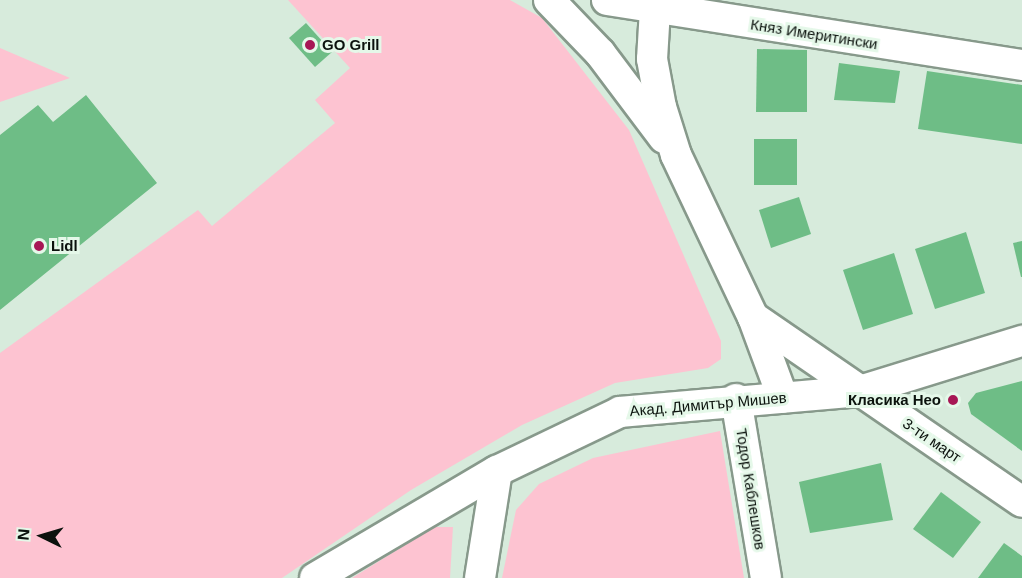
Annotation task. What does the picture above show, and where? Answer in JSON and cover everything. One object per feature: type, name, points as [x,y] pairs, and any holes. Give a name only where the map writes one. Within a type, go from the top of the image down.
[{"type":"street","points":[[549,0],[600,53],[676,155]]},
{"type":"street","name":"Княз Имеритински","points":[[607,0],[1022,65]]},
{"type":"street","points":[[655,9],[652,59],[676,155]]},
{"type":"street","name":"3-ти март","points":[[676,155],[753,317],[783,398]]},
{"type":"street","name":"3-ти март","points":[[753,317],[1022,502]]},
{"type":"street","name":"Акад. Димитър Мишев","points":[[315,578],[497,471],[620,412],[736,399],[783,398],[860,391],[1022,341]]},
{"type":"street","name":"Тодор Каблешков","points":[[736,399],[766,578]]},
{"type":"street","points":[[480,578],[497,471]]},
{"type":"shaded area","points":[[288,0],[510,0],[542,18],[629,130],[721,341],[721,359],[708,368],[615,383],[522,425],[411,490],[282,578],[0,578],[0,353],[198,210],[212,226],[335,123],[315,100],[350,68]]},
{"type":"shaded area","points":[[0,48],[70,78],[0,102]]},
{"type":"shaded area","points":[[720,431],[744,578],[502,578],[516,510],[539,484],[593,458]]},
{"type":"shaded area","points":[[434,527],[453,527],[450,578],[352,578]]},
{"type":"building","name":"GO Grill","points":[[306,23],[332,52],[315,67],[289,38]]},
{"type":"building","points":[[757,49],[807,50],[807,112],[756,112]]},
{"type":"building","points":[[839,63],[900,71],[895,103],[834,100]]},
{"type":"building","points":[[927,71],[1022,85],[1022,144],[918,129]]},
{"type":"building","name":"Lidl","points":[[86,95],[157,183],[0,310],[0,135],[38,105],[53,122]]},
{"type":"building","points":[[754,139],[797,139],[797,185],[754,185]]},
{"type":"building","points":[[799,197],[811,234],[771,248],[759,210]]},
{"type":"building","points":[[966,232],[985,293],[935,309],[915,249]]},
{"type":"building","points":[[1022,241],[1022,277],[1021,277],[1013,243]]},
{"type":"building","points":[[894,253],[913,314],[863,330],[843,270]]},
{"type":"building","points":[[1022,381],[1022,451],[971,414],[968,403],[976,393]]},
{"type":"building","points":[[881,463],[893,520],[810,533],[799,482]]},
{"type":"building","points":[[941,492],[981,522],[953,558],[913,529]]},
{"type":"building","points":[[1004,543],[1022,556],[1022,578],[978,578]]},
{"type":"place","name":"GO Grill","points":[[310,45]]},
{"type":"place","name":"Lidl","points":[[39,246]]},
{"type":"place","name":"Класика Нео","points":[[953,400]]}]
